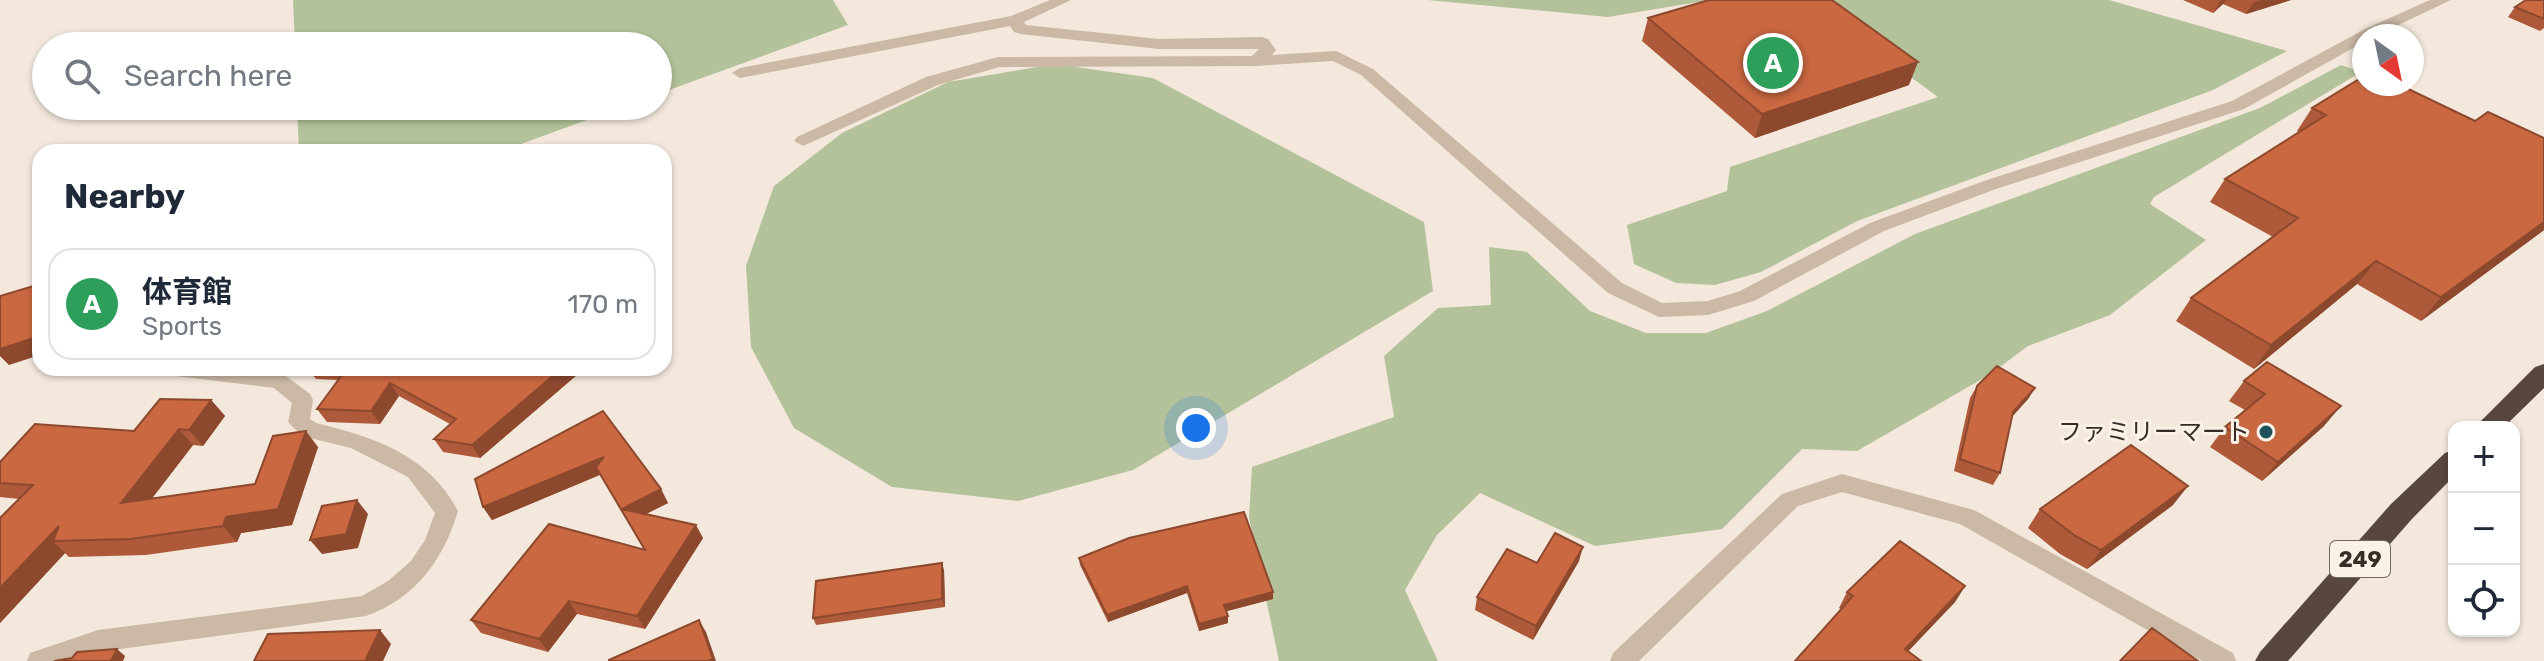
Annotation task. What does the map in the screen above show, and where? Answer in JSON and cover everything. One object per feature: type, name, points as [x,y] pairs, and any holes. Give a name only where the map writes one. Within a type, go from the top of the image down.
[{"type":"highway","points":[[2494,421],[2544,373]]},
{"type":"highway","name":"249","points":[[2270,661],[2401,512],[2448,466]]},
{"type":"street","points":[[740,73],[862,47],[1015,20],[1063,0]]},
{"type":"street","points":[[803,141],[932,81],[998,62],[1256,61],[1336,56],[1367,72],[1615,288],[1659,310],[1708,308],[1747,296],[1877,227],[1990,185],[2238,105],[2371,32],[2443,0]]},
{"type":"street","points":[[1015,20],[1020,29],[1159,44],[1262,42],[1268,50],[1256,61]]},
{"type":"street","points":[[39,661],[98,641],[366,606],[398,589],[438,545],[447,511],[416,471],[356,441],[310,430],[299,422],[303,400],[279,381],[239,376]]},
{"type":"street","points":[[1622,661],[1790,500],[1842,483],[1910,499],[1966,517],[2224,661]]},
{"type":"green space","points":[[293,0],[833,0],[848,25],[672,89],[672,32],[294,32]]},
{"type":"green space","points":[[1427,0],[1710,0],[1608,17]]},
{"type":"green space","points":[[1805,0],[2109,0],[2287,51],[2213,90],[1857,221],[1761,272],[1715,285],[1676,283],[1634,264],[1627,225],[1727,191],[1730,167],[1938,97]]},
{"type":"green space","points":[[1055,64],[1153,78],[1424,222],[1433,291],[1133,470],[1018,501],[892,487],[794,428],[751,347],[746,266],[774,186],[842,133],[948,82]]},
{"type":"green space","points":[[2341,65],[2352,69],[2352,77],[2154,197],[2150,204],[2206,240],[2110,315],[2028,346],[1989,375],[1857,451],[1802,449],[1722,529],[1595,546],[1480,493],[1437,535],[1405,590],[1438,661],[1279,661],[1249,517],[1252,467],[1394,417],[1384,356],[1438,308],[1491,305],[1489,247],[1527,252],[1590,311],[1646,333],[1706,333],[1767,311],[1915,234],[2260,108]]},
{"type":"green space","points":[[298,120],[587,120],[521,144],[299,144]]},
{"type":"building","points":[[1709,0],[1832,0],[1918,62],[1762,114],[1648,18]]},
{"type":"building","points":[[2526,0],[2544,0],[2544,19],[2515,7]]},
{"type":"building","points":[[2352,83],[2352,96],[2423,96],[2475,121],[2488,112],[2544,138],[2544,222],[2441,297],[2376,261],[2271,345],[2191,298],[2298,218],[2225,179],[2326,115],[2312,108]]},
{"type":"building","points":[[32,286],[32,339],[0,349],[0,296]]},
{"type":"building","points":[[2267,362],[2341,406],[2278,462],[2225,427],[2265,394],[2244,381]]},
{"type":"building","points":[[1997,366],[2035,388],[2013,412],[2000,473],[1960,459],[1977,386]]},
{"type":"building","points":[[341,376],[553,376],[472,445],[434,439],[456,419],[390,383],[371,411],[317,409]]},
{"type":"building","points":[[160,399],[211,400],[189,430],[179,429],[121,503],[255,484],[273,436],[306,431],[278,509],[226,517],[223,526],[130,539],[53,541],[59,526],[0,588],[0,518],[33,485],[0,483],[0,462],[35,424],[134,431]]},
{"type":"building","points":[[603,411],[661,489],[622,509],[696,525],[637,616],[569,601],[539,639],[471,620],[549,524],[645,550],[596,467],[604,457],[483,507],[475,479]]},
{"type":"building","points":[[2131,445],[2188,486],[2101,550],[2074,535],[2040,509]]},
{"type":"building","points":[[357,500],[346,534],[310,540],[322,506]]},
{"type":"building","points":[[1244,512],[1273,592],[1224,605],[1228,616],[1199,624],[1187,586],[1107,615],[1079,558],[1129,538]]},
{"type":"building","points":[[1555,533],[1583,547],[1536,626],[1477,597],[1507,549],[1537,563]]},
{"type":"building","points":[[1900,541],[1965,586],[1905,649],[1921,661],[1795,661],[1853,596],[1847,592]]},
{"type":"building","points":[[942,563],[942,599],[813,618],[816,581]]},
{"type":"building","points":[[699,620],[713,659],[609,661],[609,660]]},
{"type":"building","points":[[2152,628],[2198,661],[2120,661]]},
{"type":"building","points":[[380,630],[365,661],[254,661],[268,634]]},
{"type":"building","points":[[117,649],[111,661],[54,661],[72,658],[77,652]]},
{"type":"place","name":"体育館","points":[[1773,63]]},
{"type":"place","name":"ファミリーマート","points":[[2266,432]]}]
